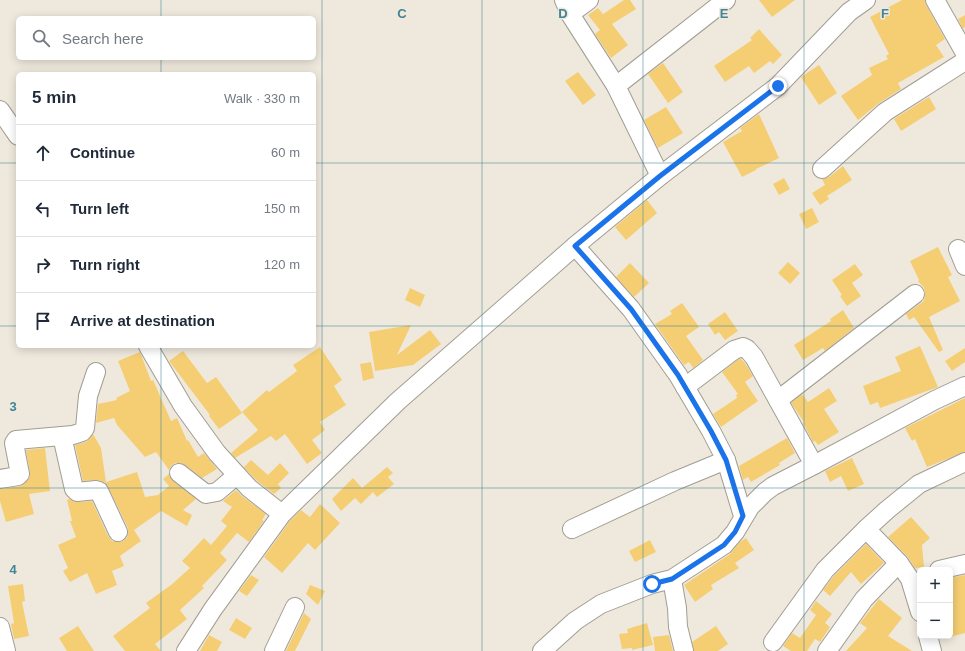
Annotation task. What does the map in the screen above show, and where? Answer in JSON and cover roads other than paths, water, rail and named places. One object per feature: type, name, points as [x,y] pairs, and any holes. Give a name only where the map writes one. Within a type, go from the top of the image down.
[{"type":"street","points":[[589,0],[567,7],[616,86],[660,176]]},
{"type":"street","points":[[186,651],[282,514],[398,401],[575,246],[660,176],[778,86],[845,6],[866,0]]},
{"type":"street","points":[[935,0],[965,53]]},
{"type":"street","points":[[616,86],[724,1]]},
{"type":"street","points":[[822,169],[885,112],[965,61]]},
{"type":"street","points":[[7,112],[16,132]]},
{"type":"street","points":[[575,246],[631,309],[685,387],[726,460],[743,516]]},
{"type":"street","points":[[958,249],[965,266]]},
{"type":"street","points":[[778,400],[915,294]]},
{"type":"street","points":[[685,387],[734,350],[742,347],[747,349],[754,357],[814,465]]},
{"type":"street","points":[[149,348],[183,406],[218,453],[249,488],[282,514]]},
{"type":"street","points":[[0,480],[17,477],[20,474],[14,443],[16,440],[62,436],[82,432],[84,428],[88,396],[96,372]]},
{"type":"street","points":[[542,651],[575,620],[601,604],[652,584],[672,579],[727,542],[735,532],[743,516],[756,500],[773,486],[935,400],[965,386]]},
{"type":"street","points":[[62,436],[74,489],[78,492],[99,491],[118,532]]},
{"type":"street","points":[[572,529],[675,481],[726,460]]},
{"type":"street","points":[[773,642],[825,570],[866,529],[919,484],[965,462]]},
{"type":"street","points":[[179,473],[206,494],[217,492],[237,475]]},
{"type":"street","points":[[866,529],[915,577],[919,603]]},
{"type":"street","points":[[827,651],[864,598],[899,563]]},
{"type":"street","points":[[952,567],[965,564]]},
{"type":"street","points":[[672,579],[677,608],[678,627],[684,651]]},
{"type":"street","points":[[274,651],[295,607]]},
{"type":"street","points":[[0,627],[6,651]]},
{"type":"street","points":[[929,639],[932,651]]}]
